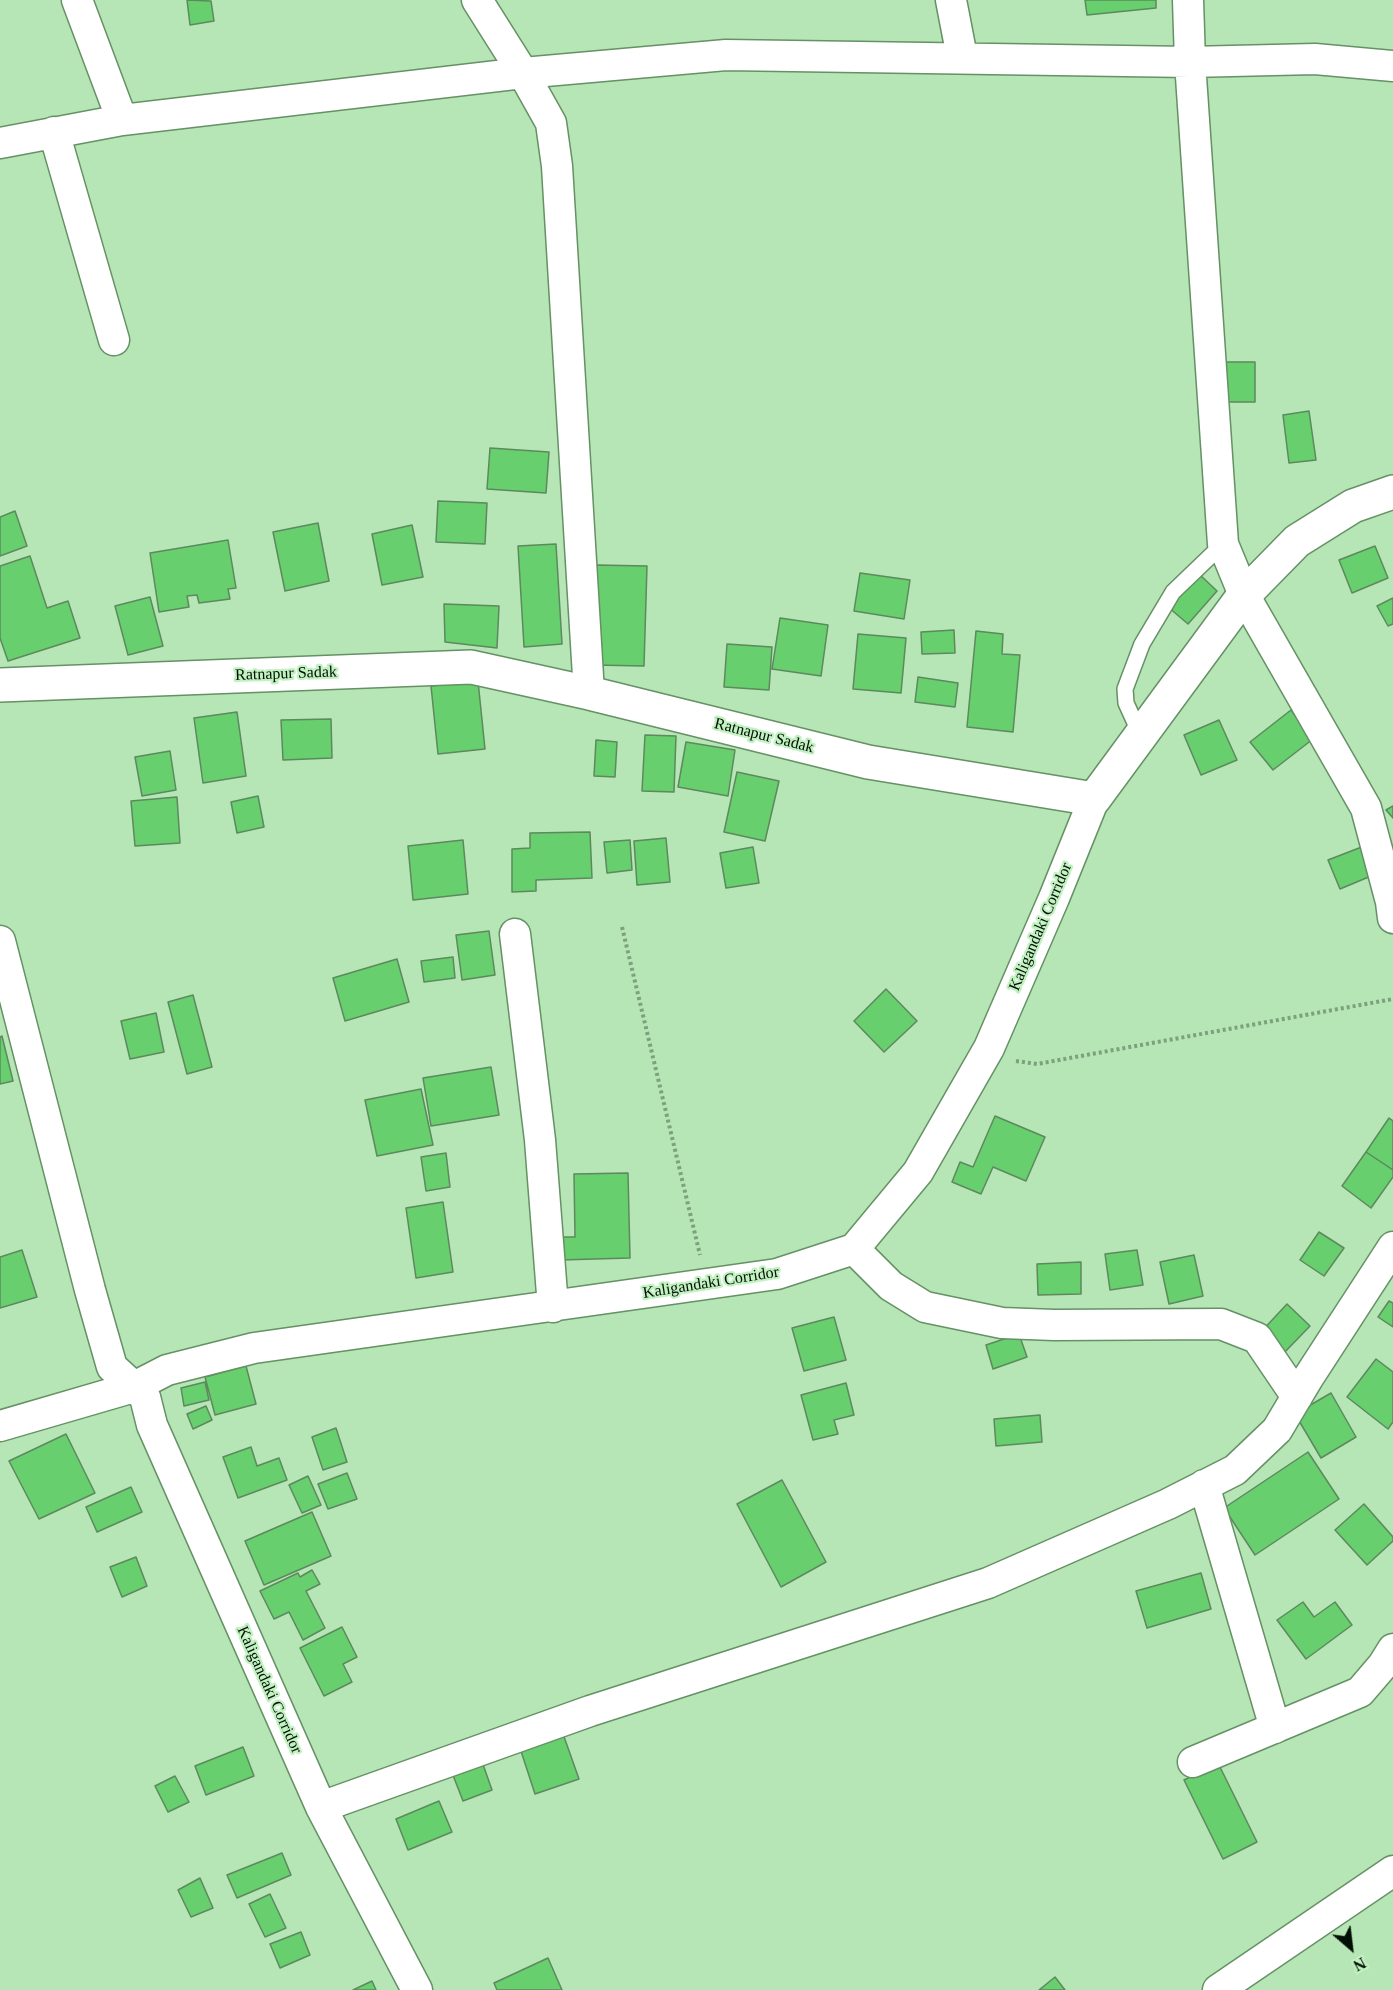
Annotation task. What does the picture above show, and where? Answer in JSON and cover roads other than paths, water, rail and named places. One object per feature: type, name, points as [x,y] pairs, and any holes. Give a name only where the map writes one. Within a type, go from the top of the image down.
[{"type":"main road","points":[[1094,799],[1244,595],[1297,542],[1353,506],[1393,492]]},
{"type":"main road","name":"Ratnapur Sadak","points":[[0,685],[471,667],[589,693],[868,762],[1094,799]]},
{"type":"street","points":[[77,0],[122,120]]},
{"type":"street","points":[[477,0],[551,123],[557,166],[589,693]]},
{"type":"street","points":[[951,0],[962,57]]},
{"type":"street","points":[[1188,0],[1190,62],[1223,544],[1244,595],[1366,808],[1391,902],[1393,918]]},
{"type":"street","points":[[0,143],[122,120],[523,73],[726,55],[1190,62],[1315,59],[1393,66]]},
{"type":"street","points":[[54,132],[114,340]]},
{"type":"street","name":"Kaligandaki Corridor","points":[[0,1426],[134,1387],[166,1370],[254,1348],[777,1274],[854,1249],[918,1172],[989,1048],[1094,799]]},
{"type":"street","points":[[515,934],[540,1140],[553,1307]]},
{"type":"street","points":[[0,941],[112,1367],[134,1387]]},
{"type":"street","points":[[321,1807],[590,1711],[988,1583],[1168,1503],[1235,1470],[1277,1430],[1393,1247]]},
{"type":"street","points":[[854,1249],[891,1286],[925,1307],[1002,1323],[1221,1324],[1257,1338],[1298,1397]]},
{"type":"street","name":"Kaligandaki Corridor","points":[[134,1387],[145,1397],[152,1425],[321,1807],[417,1990]]},
{"type":"street","points":[[1204,1485],[1275,1728]]},
{"type":"street","points":[[1194,1762],[1360,1692],[1383,1665],[1393,1648]]},
{"type":"street","points":[[1218,1990],[1393,1871]]},
{"type":"lane","points":[[1141,736],[1126,703],[1125,689],[1142,644],[1173,592],[1223,544]]}]
